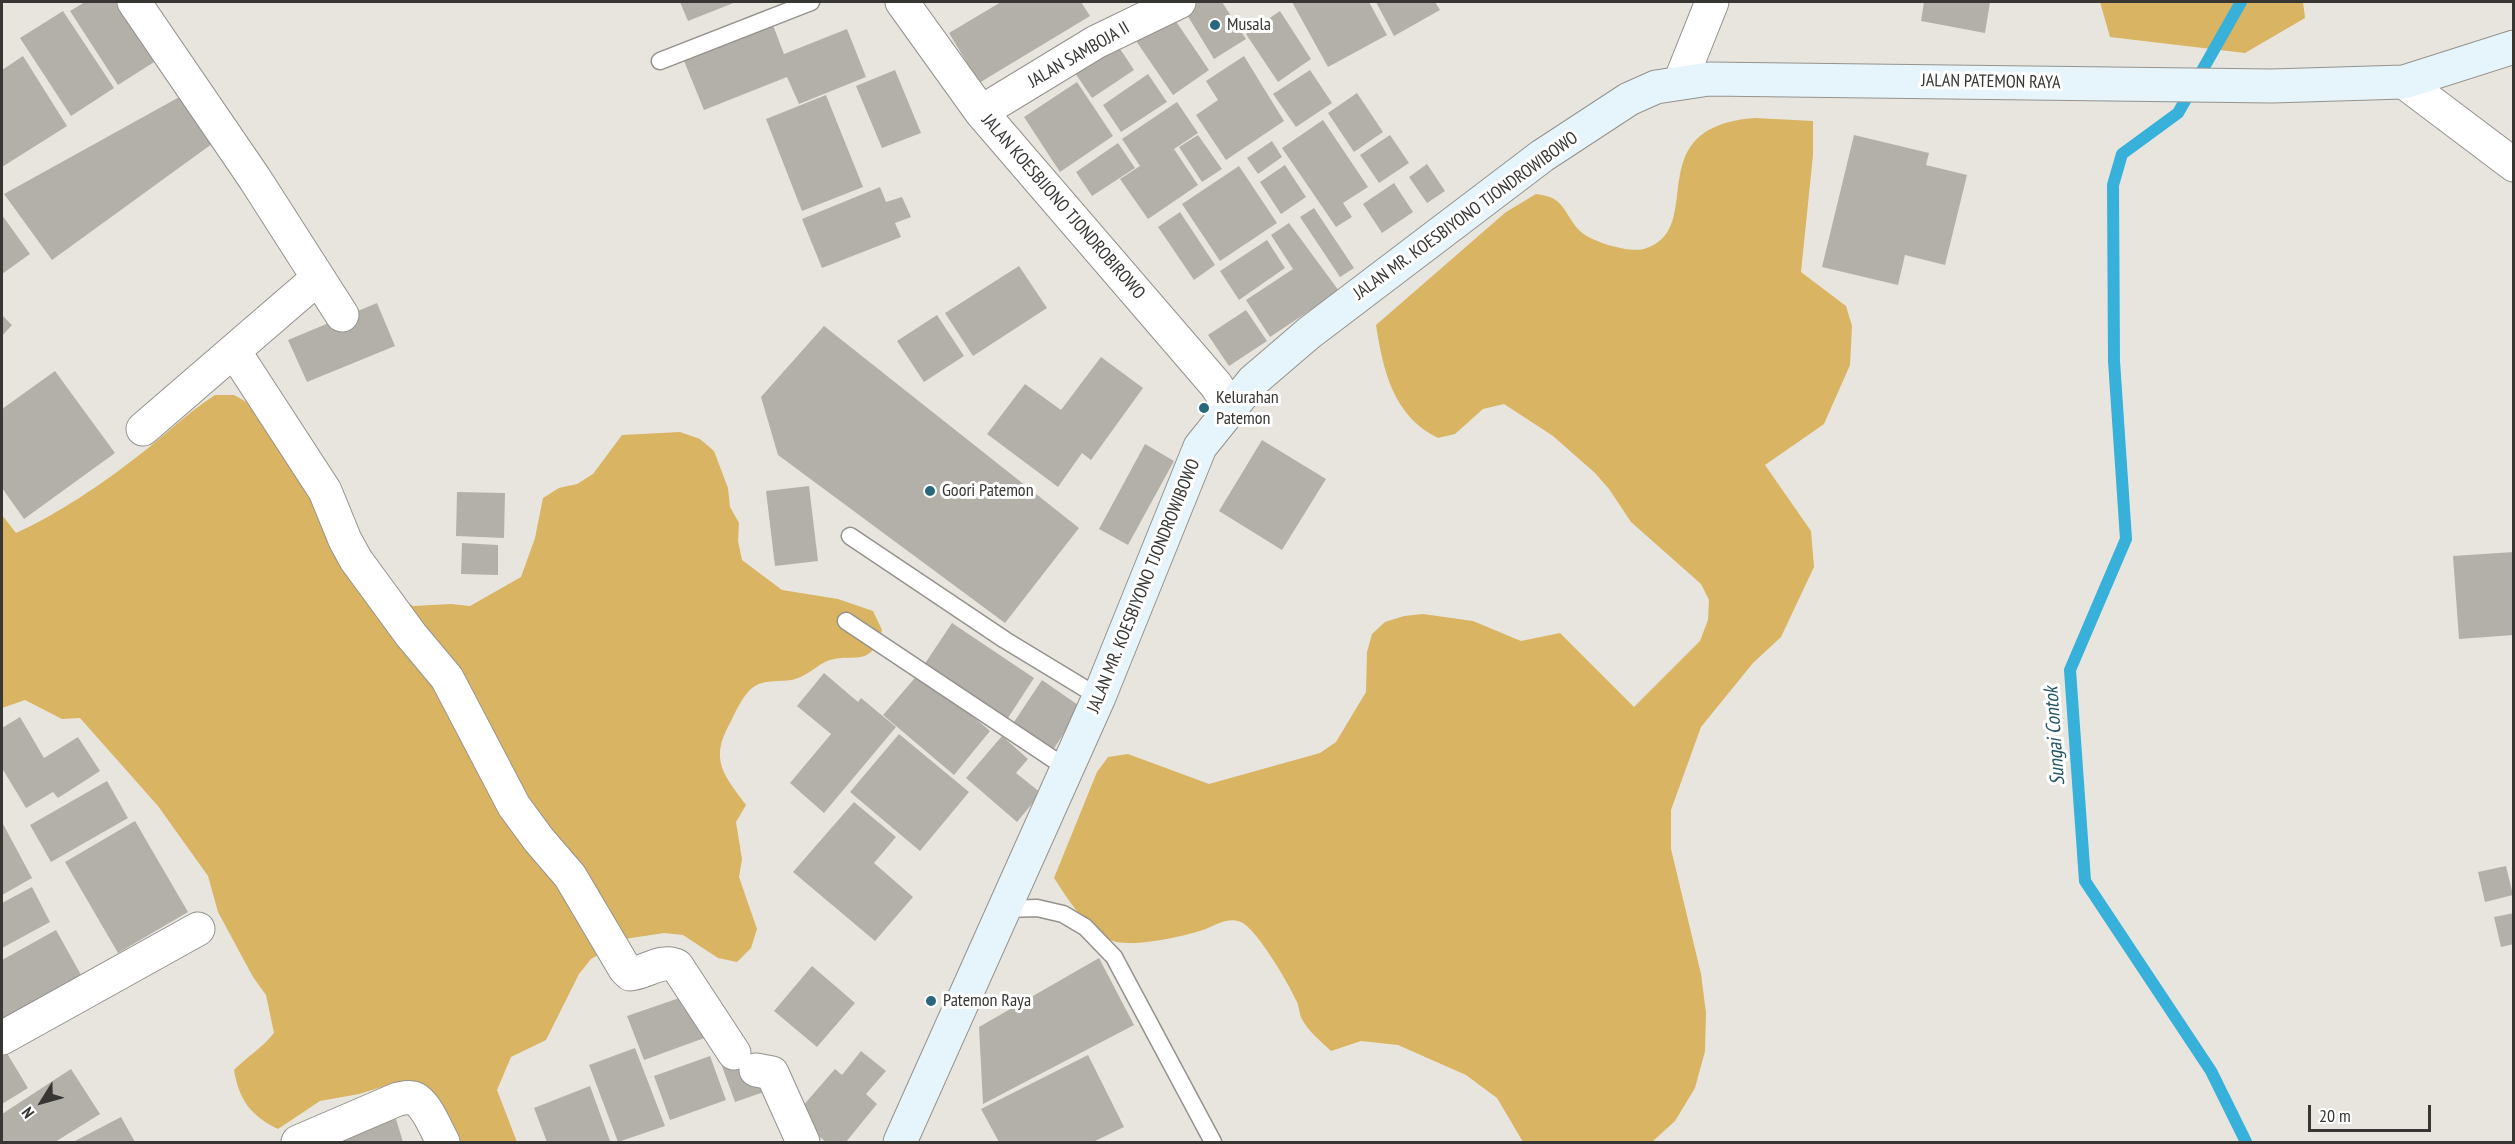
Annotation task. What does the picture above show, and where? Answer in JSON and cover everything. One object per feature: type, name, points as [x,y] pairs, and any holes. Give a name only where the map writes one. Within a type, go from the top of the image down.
[{"type":"main road","name":"JALAN PATEMON RAYA","points":[[1695,81],[2272,86],[2404,82],[2514,47]]},
{"type":"main road","name":"JALAN MR. KOESBIYONO TJONDROWIBOWO","points":[[900,1143],[1068,769],[1200,447],[1253,381],[1309,333],[1542,156],[1629,99],[1656,87],[1695,81]]},
{"type":"street","points":[[134,2],[255,179],[342,315]]},
{"type":"street","name":"JALAN KOESBIJONO TJONDROBIROWO","points":[[902,2],[981,112],[1216,385],[1231,408]]},
{"type":"street","name":"JALAN SAMBOJA II","points":[[981,112],[1096,42],[1179,2]]},
{"type":"street","points":[[1695,81],[1712,2]]},
{"type":"street","points":[[2404,82],[2514,165]]},
{"type":"street","points":[[143,429],[318,278]]},
{"type":"street","points":[[234,351],[325,490],[345,540],[356,560],[411,635],[447,678],[514,806],[570,876],[625,969],[630,974],[636,974],[669,963],[677,966],[745,1061],[772,1073],[803,1143]]},
{"type":"street","points":[[2,1038],[198,929]]},
{"type":"street","points":[[298,1143],[398,1099],[411,1097],[417,1100],[425,1110],[443,1143]]},
{"type":"lane","points":[[660,61],[811,2]]},
{"type":"lane","points":[[850,536],[1005,640],[1099,697]]},
{"type":"lane","points":[[846,621],[1068,769]]},
{"type":"lane","points":[[1005,909],[1037,908],[1063,914],[1085,927],[1114,957],[1213,1143]]},
{"type":"shaded area","points":[[2100,2],[2303,2],[2305,18],[2245,53],[2110,37]]},
{"type":"shaded area","points":[[1755,118],[1813,121],[1813,155],[1801,272],[1846,306],[1852,326],[1850,365],[1824,424],[1765,465],[1811,531],[1814,567],[1781,637],[1753,663],[1701,727],[1671,810],[1671,849],[1701,974],[1706,1013],[1705,1051],[1695,1088],[1675,1121],[1652,1142],[1523,1142],[1497,1098],[1466,1075],[1398,1045],[1361,1041],[1331,1051],[1307,1027],[1301,1017],[1297,1002],[1279,970],[1255,934],[1241,922],[1219,923],[1197,932],[1156,941],[1117,942],[1099,933],[1084,920],[1054,878],[1097,772],[1108,757],[1128,754],[1209,784],[1320,753],[1336,742],[1366,692],[1367,652],[1372,634],[1385,622],[1404,616],[1423,614],[1473,621],[1521,641],[1560,633],[1634,707],[1700,641],[1708,620],[1709,600],[1701,584],[1631,522],[1609,489],[1595,473],[1553,436],[1504,404],[1483,409],[1455,434],[1438,438],[1423,429],[1400,404],[1393,390],[1382,359],[1376,325],[1506,212],[1536,194],[1550,197],[1558,202],[1576,227],[1585,235],[1601,243],[1620,248],[1644,249],[1663,238],[1672,222],[1685,158],[1696,140],[1718,125]]},
{"type":"shaded area","points":[[215,395],[234,395],[250,404],[380,586],[413,606],[451,604],[470,606],[521,577],[535,538],[543,498],[559,488],[577,484],[593,474],[622,435],[680,432],[700,439],[714,451],[728,488],[730,507],[739,523],[738,541],[742,560],[782,590],[838,599],[873,611],[882,630],[872,651],[866,655],[825,662],[797,679],[756,685],[739,704],[724,736],[720,757],[722,767],[731,785],[746,805],[736,822],[742,859],[739,877],[757,929],[751,948],[737,962],[718,958],[683,935],[664,933],[625,939],[591,959],[579,974],[546,1040],[511,1057],[497,1090],[517,1142],[439,1142],[395,1083],[359,1094],[320,1101],[278,1129],[260,1119],[243,1098],[234,1070],[274,1033],[266,995],[253,977],[218,912],[208,876],[158,806],[80,718],[62,719],[25,700],[2,708],[2,515],[16,533],[48,517],[110,477]]},
{"type":"building","points":[[85,2],[125,2],[162,57],[118,85],[70,11]]},
{"type":"building","points":[[680,2],[736,2],[688,21]]},
{"type":"building","points":[[1001,2],[1081,2],[1090,16],[979,83],[949,33]]},
{"type":"building","name":"Musala","points":[[1197,2],[1222,2],[1246,39],[1214,59],[1184,10]]},
{"type":"building","points":[[1292,2],[1369,2],[1387,35],[1328,67]]},
{"type":"building","points":[[1376,2],[1435,2],[1440,10],[1394,36]]},
{"type":"building","points":[[1924,2],[1990,2],[1985,33],[1921,21]]},
{"type":"building","points":[[63,11],[114,88],[71,116],[20,38]]},
{"type":"building","points":[[1280,11],[1311,59],[1278,82],[1246,34]]},
{"type":"building","points":[[1171,14],[1209,70],[1173,95],[1134,38]]},
{"type":"building","points":[[771,20],[784,54],[847,29],[866,77],[799,104],[787,77],[704,110],[682,56]]},
{"type":"building","points":[[1113,38],[1134,70],[1092,98],[1071,67]]},
{"type":"building","points":[[23,56],[67,126],[2,167],[2,70]]},
{"type":"building","points":[[1244,56],[1284,121],[1226,160],[1196,115],[1218,100],[1206,81]]},
{"type":"building","points":[[895,70],[921,133],[882,148],[856,86]]},
{"type":"building","points":[[1310,70],[1332,103],[1296,127],[1273,94]]},
{"type":"building","points":[[1148,74],[1167,102],[1121,132],[1103,105]]},
{"type":"building","points":[[1077,82],[1113,136],[1060,172],[1024,117]]},
{"type":"building","points":[[1357,93],[1383,132],[1354,152],[1328,113]]},
{"type":"building","points":[[183,95],[216,141],[52,260],[4,194]]},
{"type":"building","points":[[826,95],[863,187],[802,211],[766,119]]},
{"type":"building","points":[[1177,102],[1198,133],[1174,149],[1198,185],[1148,219],[1120,179],[1140,166],[1122,139]]},
{"type":"building","points":[[1323,120],[1368,187],[1343,203],[1352,217],[1336,227],[1282,148]]},
{"type":"building","points":[[1198,135],[1222,169],[1202,182],[1179,147]]},
{"type":"building","points":[[1390,135],[1409,163],[1379,183],[1360,155]]},
{"type":"building","points":[[1854,135],[1929,153],[1926,165],[1967,175],[1945,265],[1905,255],[1898,285],[1822,267]]},
{"type":"building","points":[[1272,141],[1282,157],[1258,174],[1247,158]]},
{"type":"building","points":[[1118,143],[1135,168],[1092,196],[1076,172]]},
{"type":"building","points":[[1427,164],[1445,191],[1427,203],[1409,177]]},
{"type":"building","points":[[1285,165],[1306,197],[1281,214],[1260,182]]},
{"type":"building","points":[[1239,166],[1277,223],[1220,261],[1182,204]]},
{"type":"building","points":[[1394,183],[1413,212],[1382,233],[1363,204]]},
{"type":"building","points":[[880,187],[886,202],[902,197],[911,217],[895,223],[901,237],[822,268],[802,219]]},
{"type":"building","points":[[1314,208],[1354,268],[1340,277],[1300,217]]},
{"type":"building","points":[[1180,212],[1215,265],[1194,280],[1158,227]]},
{"type":"building","points":[[2,215],[30,254],[2,274]]},
{"type":"building","points":[[1289,223],[1339,291],[1270,337],[1246,300],[1293,269],[1271,235]]},
{"type":"building","points":[[1267,240],[1285,268],[1239,300],[1220,271]]},
{"type":"building","points":[[1019,266],[1047,308],[973,356],[945,313]]},
{"type":"building","points":[[377,303],[395,346],[307,382],[288,340]]},
{"type":"building","points":[[1246,310],[1267,341],[1229,366],[1208,335]]},
{"type":"building","points":[[2,315],[12,325],[2,336]]},
{"type":"building","points":[[937,315],[964,356],[924,382],[897,341]]},
{"type":"building","name":"Goori Patemon","points":[[824,326],[1079,528],[1005,623],[778,455],[761,397]]},
{"type":"building","points":[[1101,357],[1143,388],[1091,460],[1082,453],[1058,487],[987,434],[1025,384],[1061,410]]},
{"type":"building","points":[[55,371],[115,453],[24,519],[2,488],[2,409]]},
{"type":"building","points":[[1262,440],[1326,479],[1282,550],[1219,511]]},
{"type":"building","points":[[1145,444],[1174,461],[1128,545],[1099,529]]},
{"type":"building","points":[[809,486],[818,561],[775,566],[766,491]]},
{"type":"building","points":[[457,492],[505,493],[504,538],[456,536]]},
{"type":"building","points":[[462,543],[498,545],[498,575],[461,574]]},
{"type":"building","points":[[2514,552],[2514,635],[2459,639],[2453,556]]},
{"type":"building","points":[[952,623],[1034,678],[1006,721],[924,665]]},
{"type":"building","points":[[920,672],[990,731],[954,775],[883,715]]},
{"type":"building","points":[[824,673],[858,702],[861,698],[896,727],[824,813],[790,783],[831,734],[797,706]]},
{"type":"building","points":[[1042,680],[1081,707],[1053,750],[1014,722]]},
{"type":"building","points":[[20,717],[44,758],[78,737],[100,771],[58,798],[53,792],[26,808],[2,768],[2,728]]},
{"type":"building","points":[[899,734],[969,792],[920,851],[850,792]]},
{"type":"building","points":[[1002,736],[1028,759],[1016,773],[1041,793],[1017,822],[966,778]]},
{"type":"building","points":[[107,781],[128,818],[51,862],[30,825]]},
{"type":"building","points":[[854,802],[896,837],[874,863],[913,897],[875,941],[793,872]]},
{"type":"building","points":[[135,821],[188,912],[118,953],[65,862]]},
{"type":"building","points":[[2,822],[32,878],[2,895]]},
{"type":"building","points":[[2506,866],[2513,895],[2485,902],[2478,872]]},
{"type":"building","points":[[32,887],[50,922],[2,948],[2,903]]},
{"type":"building","points":[[2514,913],[2514,944],[2501,947],[2494,917]]},
{"type":"building","points":[[56,930],[85,982],[2,1023],[2,960]]},
{"type":"building","points":[[1099,958],[1134,1025],[983,1104],[979,1027]]},
{"type":"building","points":[[812,966],[855,1003],[817,1047],[774,1011]]},
{"type":"building","points":[[691,994],[707,1037],[644,1060],[627,1016]]},
{"type":"building","points":[[2,1045],[28,1088],[2,1104]]},
{"type":"building","points":[[748,1047],[764,1092],[735,1102],[719,1058]]},
{"type":"building","points":[[635,1048],[665,1126],[618,1142],[589,1065]]},
{"type":"building","points":[[861,1051],[886,1071],[866,1094],[877,1104],[846,1142],[826,1142],[794,1116],[835,1069],[842,1075]]},
{"type":"building","points":[[1088,1055],[1124,1127],[1093,1142],[999,1142],[981,1109]]},
{"type":"building","points":[[710,1056],[726,1100],[670,1120],[654,1076]]},
{"type":"building","points":[[71,1069],[100,1114],[55,1142],[2,1142],[2,1114]]},
{"type":"building","points":[[590,1086],[610,1141],[547,1142],[534,1108]]},
{"type":"building","points":[[121,1117],[135,1142],[73,1142]]},
{"type":"building","points":[[396,1119],[403,1142],[330,1141]]},
{"type":"waterway","name":"Sungai Contok","points":[[2241,2],[2178,113],[2122,154],[2113,185],[2114,361],[2126,539],[2070,670],[2085,881],[2211,1071],[2246,1142]]},
{"type":"place","name":"Musala","points":[[1215,25]]},
{"type":"place","name":"Kelurahan Patemon","points":[[1204,408]]},
{"type":"place","name":"Goori Patemon","points":[[930,491]]},
{"type":"place","name":"Patemon Raya","points":[[931,1001]]}]
